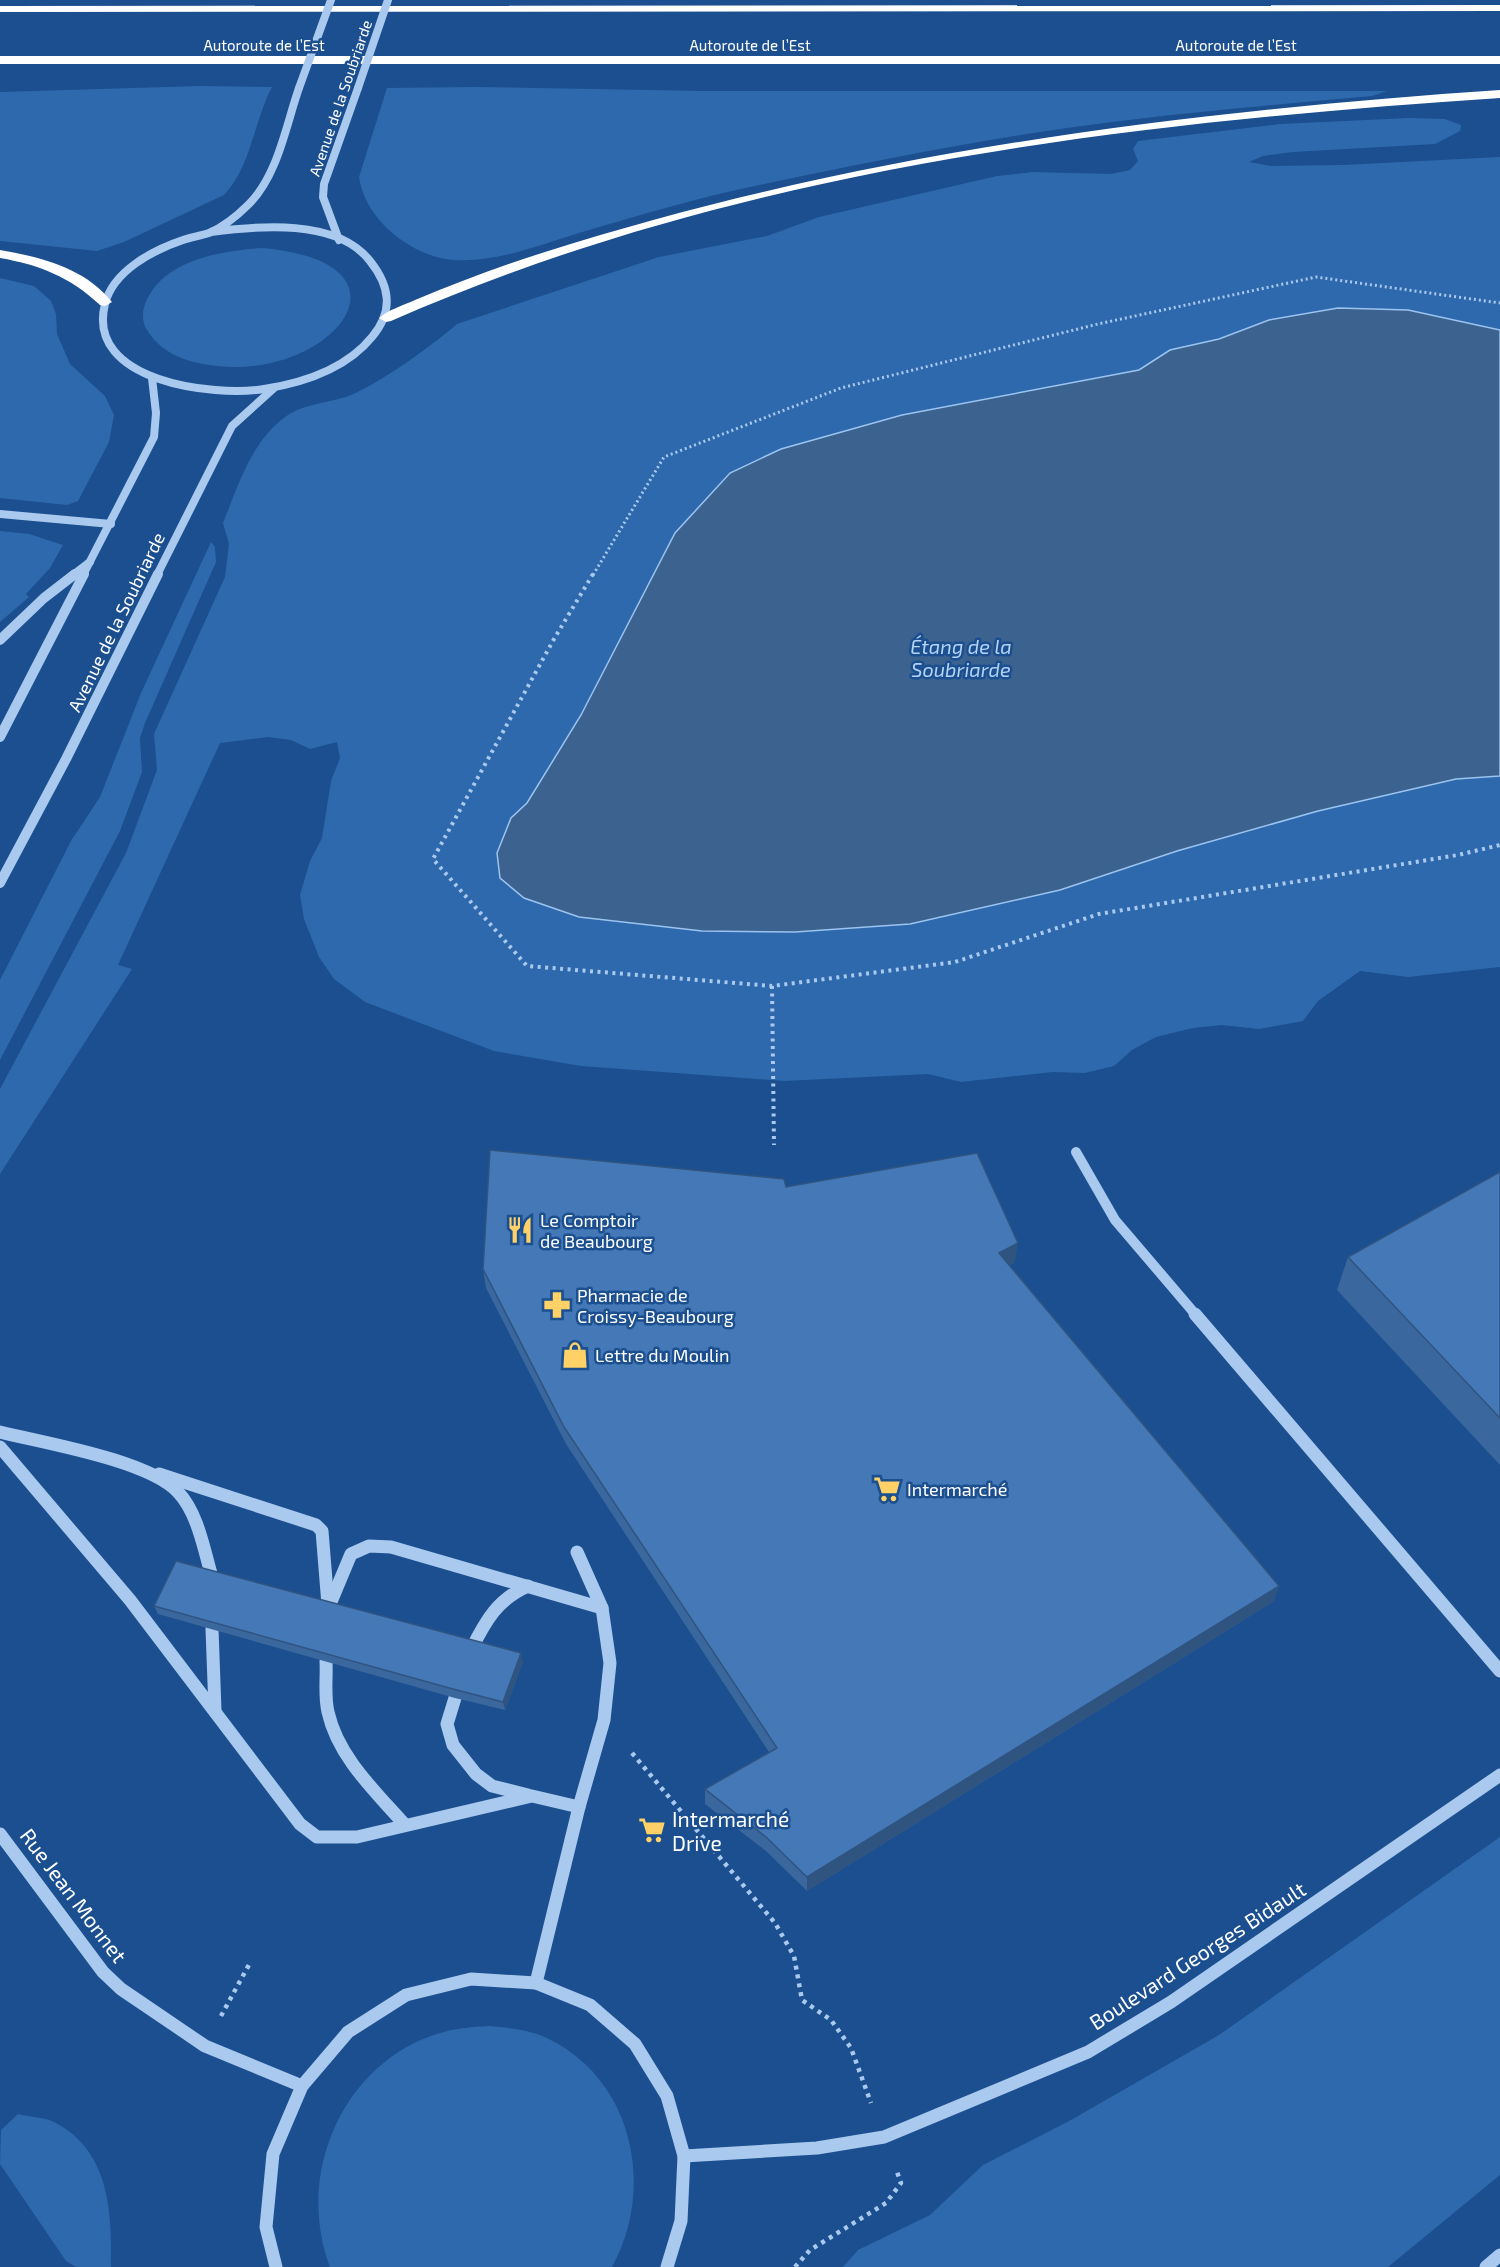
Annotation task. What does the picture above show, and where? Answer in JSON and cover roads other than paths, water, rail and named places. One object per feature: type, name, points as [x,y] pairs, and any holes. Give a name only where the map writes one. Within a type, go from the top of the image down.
[{"type":"highway","points":[[0,9],[1500,8]]},
{"type":"highway","name":"Autoroute de l’Est","points":[[0,60],[1500,60]]},
{"type":"highway","points":[[386,318],[503,269],[701,210],[801,185],[953,156],[1084,135],[1350,104],[1500,94]]},
{"type":"highway","points":[[0,254],[46,262],[62,268],[88,285],[105,302]]},
{"type":"street","points":[[211,232],[244,208],[258,193],[331,0]]},
{"type":"street","name":"Avenue de la Soubriarde","points":[[339,240],[323,197],[324,184],[388,0]]},
{"type":"street","points":[[278,227],[310,231],[339,240],[365,254],[383,273],[390,295],[386,318],[372,340],[347,360],[314,376],[275,387],[231,392],[200,389],[152,378],[127,363],[109,345],[102,324],[105,302],[116,284],[132,267],[154,252],[211,232],[278,227]]},
{"type":"street","points":[[0,737],[93,560],[154,437],[156,413],[152,378]]},
{"type":"street","name":"Avenue de la Soubriarde","points":[[0,883],[71,749],[232,426],[275,387]]},
{"type":"street","points":[[0,514],[111,524]]},
{"type":"street","points":[[0,640],[44,598],[93,560]]},
{"type":"street","points":[[1076,1152],[1115,1220],[1500,1671]]},
{"type":"street","points":[[0,1432],[133,1466],[316,1525],[322,1531],[328,1609],[351,1554],[369,1546],[391,1547],[602,1608]]},
{"type":"street","points":[[0,1447],[130,1600],[300,1824],[317,1837],[357,1837],[532,1796]]},
{"type":"street","points":[[133,1466],[176,1490],[192,1513],[212,1577]]},
{"type":"street","points":[[536,1983],[579,1807],[604,1720],[610,1663],[602,1608],[577,1552]]},
{"type":"street","points":[[472,1648],[492,1610],[514,1591],[528,1586]]},
{"type":"street","points":[[212,1629],[215,1710]]},
{"type":"street","points":[[326,1661],[328,1710],[336,1736],[355,1768],[405,1826]]},
{"type":"street","points":[[455,1698],[447,1724],[453,1745],[476,1774],[492,1786],[579,1807]]},
{"type":"street","name":"Boulevard Georges Bidault","points":[[684,2156],[817,2148],[884,2137],[1088,2052],[1171,2002],[1500,1775]]},
{"type":"street","name":"Rue Jean Monnet","points":[[0,1834],[103,1972],[121,1989],[205,2046],[302,2086]]},
{"type":"street","points":[[276,2267],[266,2227],[273,2154],[302,2086],[348,2032],[406,1995],[471,1979],[536,1983],[590,2005],[635,2044],[667,2096],[684,2156],[681,2221],[667,2267]]},
{"type":"street","points":[[1486,2267],[1500,2255]]},
{"type":"water","name":"Étang de la Soubriarde","points":[[1338,308],[1408,310],[1500,330],[1500,776],[1456,779],[1318,811],[1177,851],[1060,890],[910,924],[795,932],[702,931],[579,917],[524,898],[500,878],[497,853],[511,818],[527,803],[581,715],[675,533],[730,473],[781,449],[902,415],[1139,370],[1170,350],[1219,339],[1269,320]]},
{"type":"place","name":"Le Comptoir de Beaubourg","points":[[520,1230]]},
{"type":"place","name":"Pharmacie de Croissy-Beaubourg","points":[[557,1305]]},
{"type":"place","name":"Lettre du Moulin","points":[[575,1355]]},
{"type":"place","name":"Intermarché","points":[[887,1489]]},
{"type":"place","name":"Intermarché Drive","points":[[652,1830]]}]
